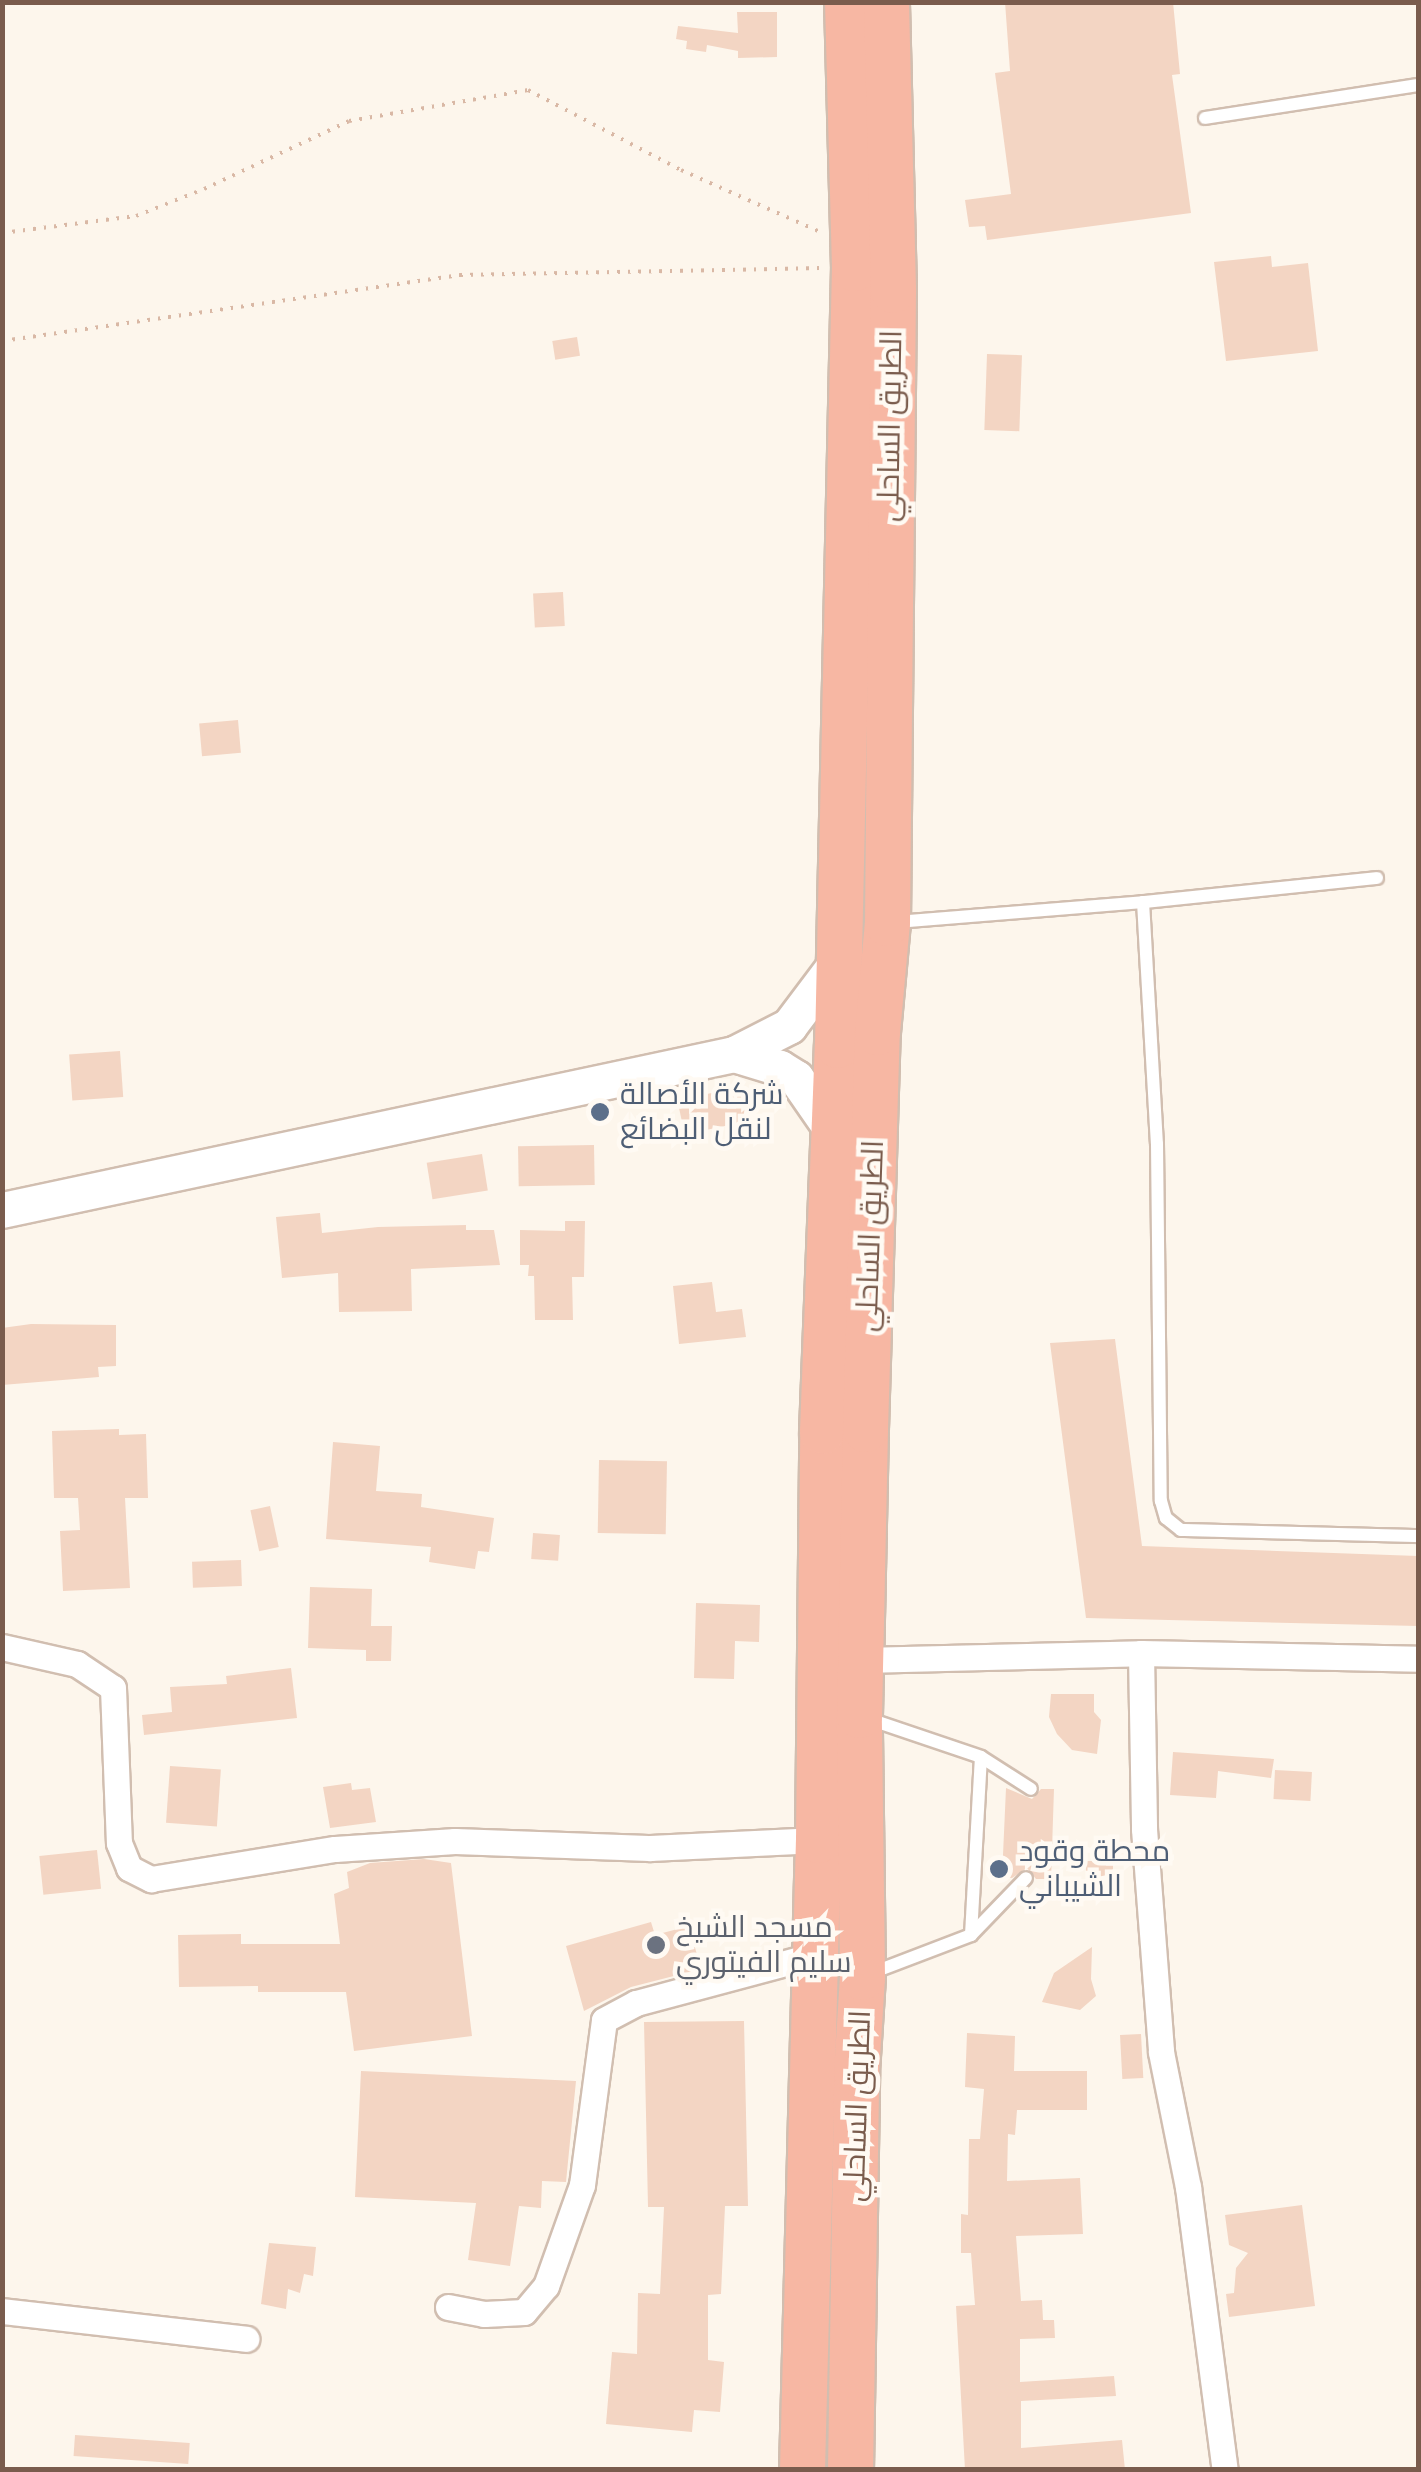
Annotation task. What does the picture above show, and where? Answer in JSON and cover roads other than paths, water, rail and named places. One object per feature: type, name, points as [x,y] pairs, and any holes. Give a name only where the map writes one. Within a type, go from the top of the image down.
[{"type":"highway","name":"الطريق الساحلي","points":[[847,2],[855,257],[834,1133],[844,1430],[862,1660],[862,1977],[856,2072],[850,2470]]},
{"type":"highway","name":"الطريق الساحلي","points":[[802,2470],[818,1840],[844,1430],[886,923],[892,271],[886,2]]},
{"type":"street","points":[[2,1210],[734,1054],[789,1026],[838,961]]},
{"type":"street","points":[[734,1054],[780,1068],[796,1078],[834,1133]]},
{"type":"street","points":[[2,1646],[77,1664],[113,1688],[119,1843],[129,1868],[151,1879],[335,1849],[455,1841],[650,1848],[818,1840]]},
{"type":"street","points":[[862,1660],[1142,1653],[1418,1659]]},
{"type":"street","points":[[1142,1653],[1144,1829],[1161,2052],[1188,2187],[1225,2470]]},
{"type":"street","points":[[448,2308],[484,2314],[524,2312],[546,2286],[582,2185],[604,2020],[636,2003],[815,1955]]},
{"type":"street","points":[[2,2311],[246,2339]]},
{"type":"lane","points":[[1205,118],[1418,84]]},
{"type":"lane","points":[[886,923],[1376,878]]},
{"type":"lane","points":[[1142,902],[1158,1144],[1160,1485],[1166,1518],[1181,1530],[1200,1532],[1418,1536]]},
{"type":"lane","points":[[859,1716],[981,1757],[1031,1789]]},
{"type":"lane","points":[[971,1935],[981,1757]]},
{"type":"lane","points":[[862,1977],[971,1935],[1026,1878]]},
{"type":"place","name":"شركة الأصالة لنقل البضائع","points":[[600,1112]]},
{"type":"place","name":"محطة وقود الشيباني","points":[[999,1869]]},
{"type":"place","name":"مسجد الشيخ سليم الفيتوري","points":[[656,1945]]}]
